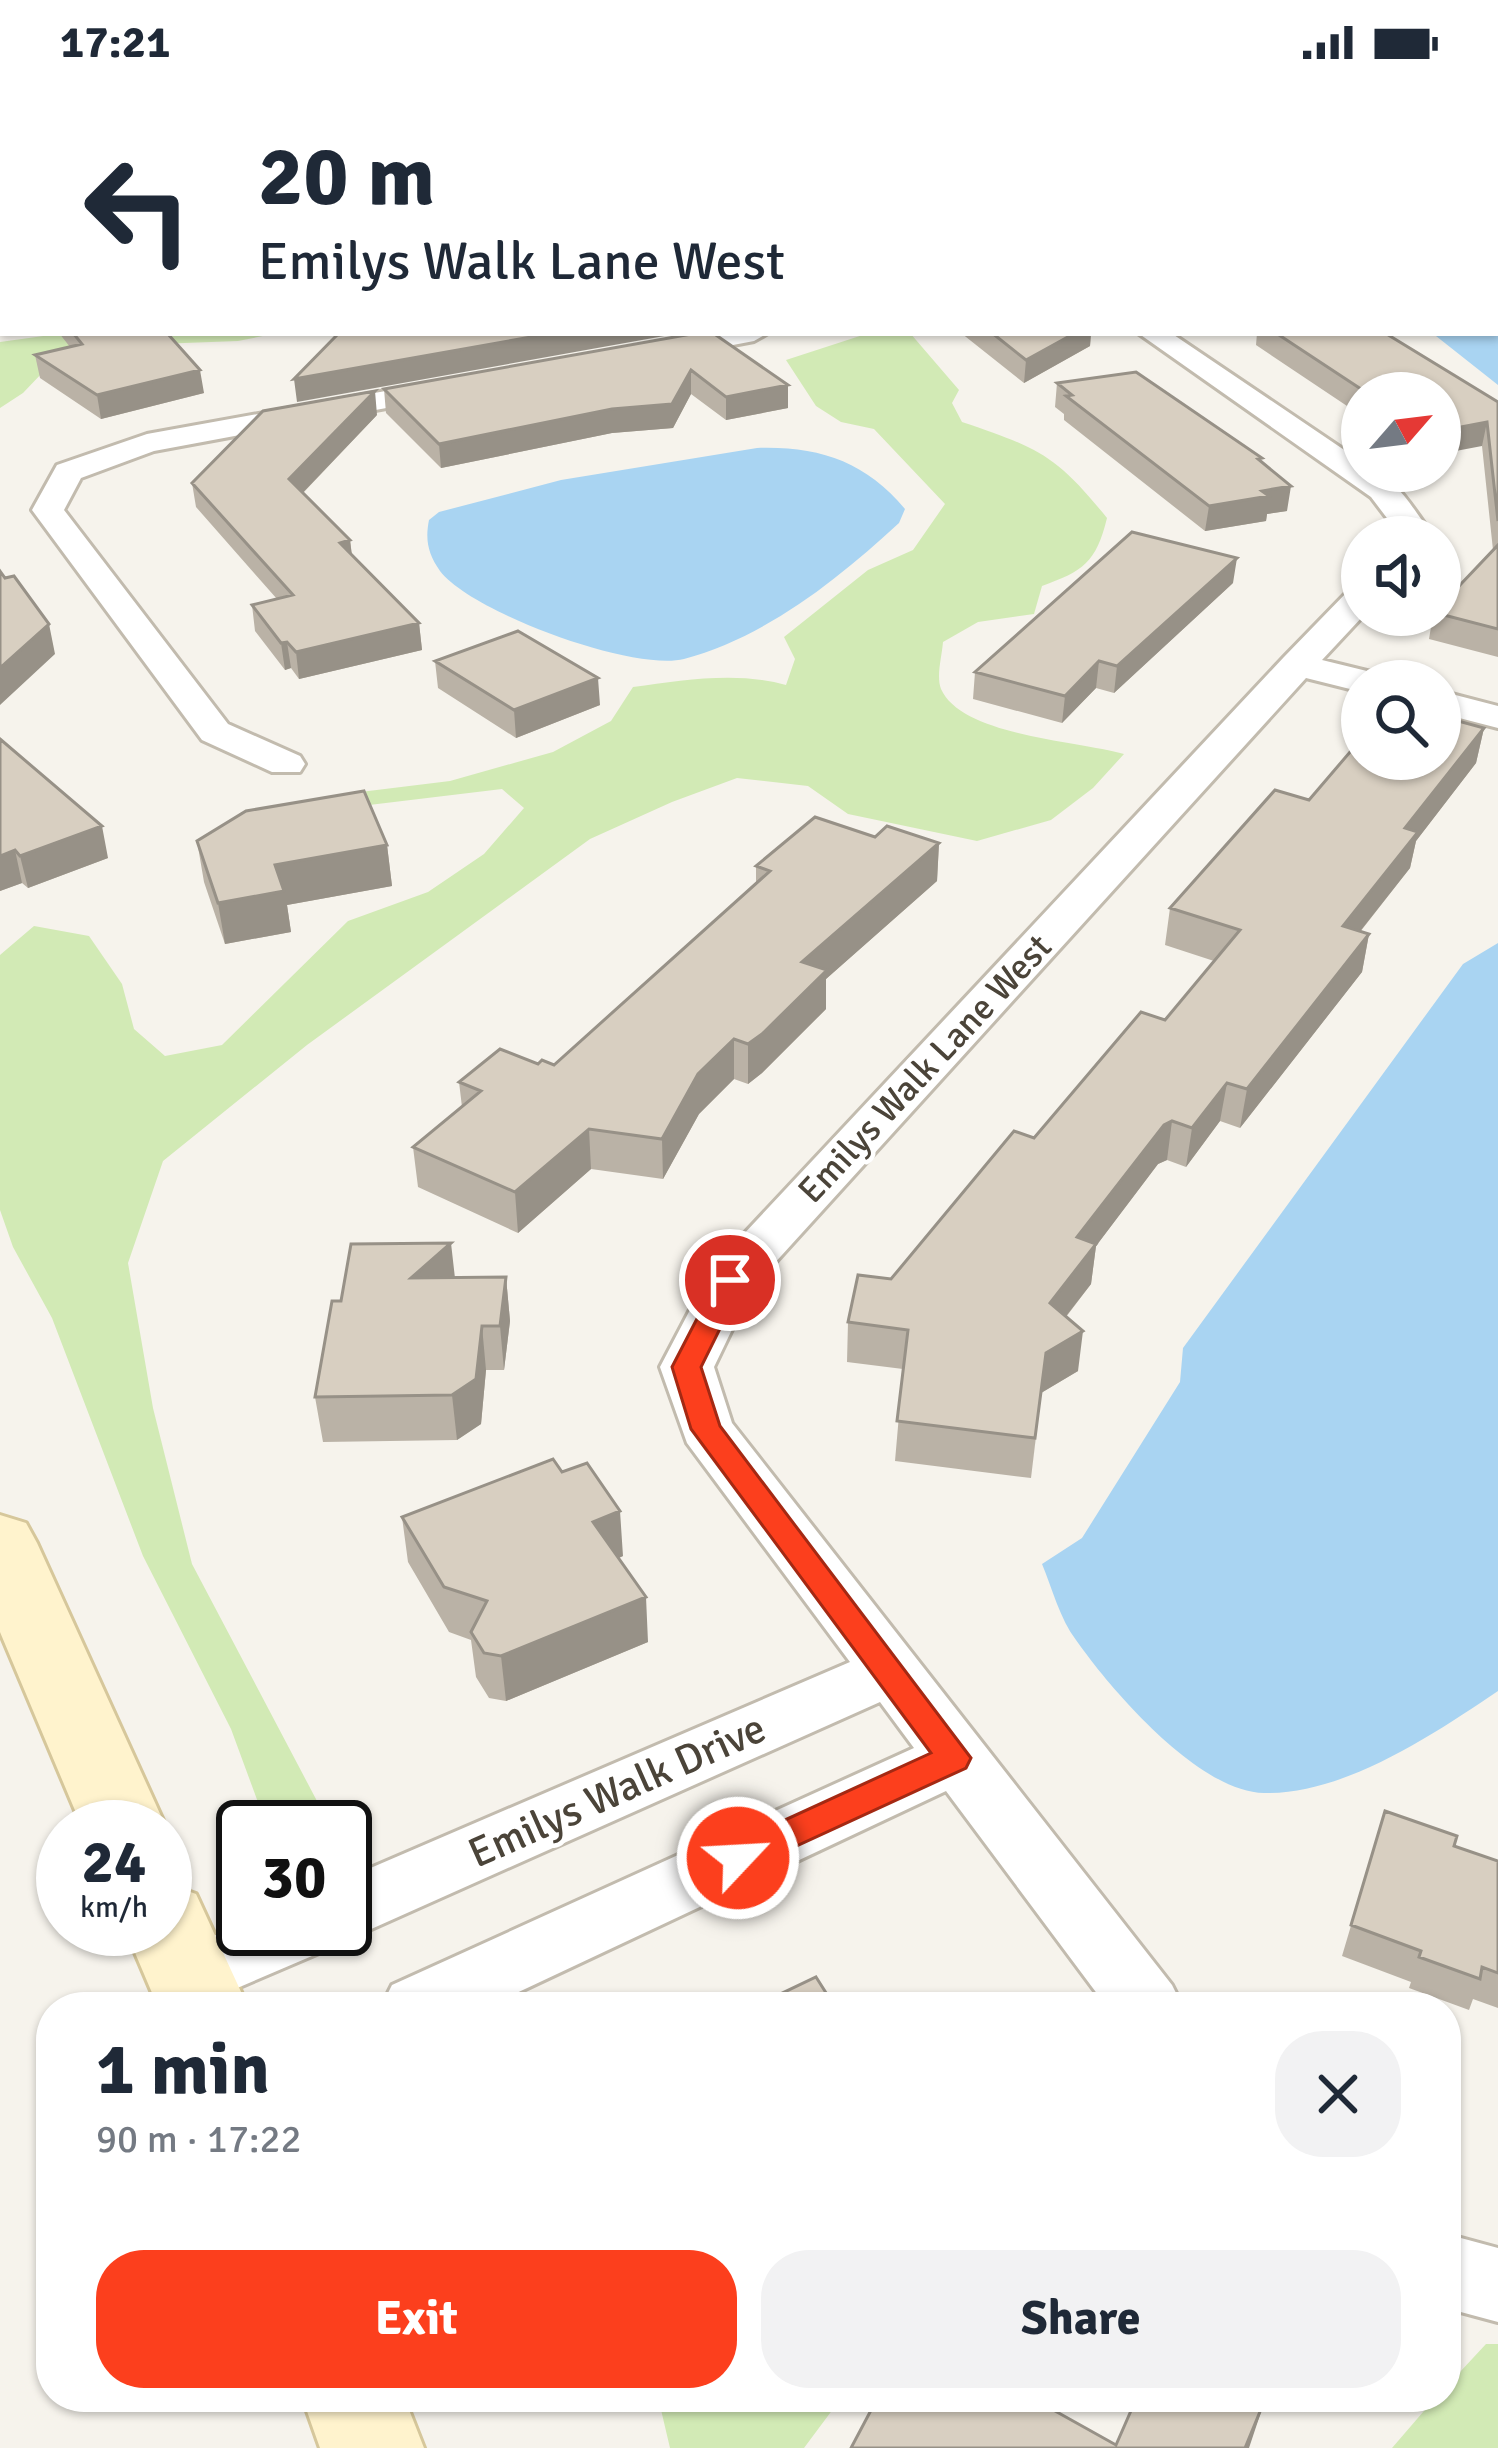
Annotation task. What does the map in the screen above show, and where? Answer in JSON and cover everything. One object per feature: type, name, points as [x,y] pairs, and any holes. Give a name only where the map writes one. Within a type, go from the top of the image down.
[{"type":"street","points":[[614,358],[737,336]]},
{"type":"street","points":[[1156,336],[1382,490],[1402,516]]},
{"type":"street","points":[[286,764],[214,732],[48,510],[68,472],[147,443],[474,384]]},
{"type":"street","name":"Emilys Walk Lane West","points":[[1136,1992],[706,1429],[687,1367],[730,1280],[1341,618]]},
{"type":"street","points":[[1297,664],[1341,676]]},
{"type":"street","points":[[1461,707],[1498,716]]},
{"type":"street","points":[[0,1543],[112,1800]]},
{"type":"street","name":"Emilys Walk Drive","points":[[372,1898],[890,1672]]},
{"type":"street","points":[[448,1992],[954,1758]]},
{"type":"street","points":[[186,1968],[222,1956]]},
{"type":"street","points":[[1461,2275],[1498,2285]]},
{"type":"street","points":[[358,2412],[372,2448]]},
{"type":"green space","points":[[43,336],[263,336],[158,344],[44,371],[0,408],[0,342]]},
{"type":"green space","points":[[860,336],[913,336],[959,390],[952,403],[962,422],[1044,456],[1074,480],[1107,518],[1098,546],[1078,570],[1042,586],[1034,614],[978,622],[943,642],[941,689],[953,705],[996,727],[1124,754],[1093,788],[1051,820],[977,841],[848,814],[808,786],[737,778],[672,802],[590,839],[307,1045],[163,1161],[128,1263],[153,1408],[192,1564],[316,1800],[257,1800],[231,1729],[143,1556],[52,1318],[13,1247],[0,1210],[0,955],[34,926],[89,936],[122,984],[134,1029],[165,1056],[222,1045],[348,921],[428,892],[484,854],[524,808],[502,789],[311,812],[344,794],[450,781],[553,752],[611,721],[633,687],[729,678],[786,685],[795,659],[784,637],[868,570],[913,550],[945,504],[874,429],[841,422],[816,406],[786,360]]},
{"type":"green space","points":[[1486,2344],[1498,2344],[1498,2448],[1392,2448],[1423,2412],[1461,2412],[1461,2371]]},
{"type":"green space","points":[[662,2412],[831,2412],[804,2448],[670,2448]]},
{"type":"water","points":[[1436,336],[1498,336],[1498,385]]},
{"type":"water","points":[[757,448],[800,450],[839,460],[874,479],[905,509],[899,523],[799,604],[743,636],[684,659],[660,661],[593,648],[517,620],[457,587],[430,553],[429,520],[439,512],[561,480]]},
{"type":"water","points":[[1498,943],[1498,1691],[1417,1743],[1356,1773],[1294,1791],[1264,1793],[1239,1788],[1185,1757],[1111,1685],[1070,1632],[1042,1564],[1082,1538],[1180,1382],[1183,1348],[1463,964]]},
{"type":"building","points":[[75,336],[170,336],[200,370],[97,395],[35,355],[82,344]]},
{"type":"building","points":[[336,336],[537,336],[294,379]]},
{"type":"building","points":[[680,336],[717,336],[788,385],[726,397],[691,370],[672,404],[612,409],[439,444],[384,389]]},
{"type":"building","points":[[996,336],[1070,336],[1026,360]]},
{"type":"building","points":[[1281,336],[1390,336],[1449,372],[1341,372],[1341,376]]},
{"type":"building","points":[[1136,372],[1262,458],[1258,459],[1291,486],[1262,491],[1269,496],[1209,506],[1066,396],[1072,395],[1057,383]]},
{"type":"building","points":[[1461,379],[1498,402],[1498,521],[1487,422],[1461,427]]},
{"type":"building","points":[[375,391],[289,479],[350,540],[340,543],[419,623],[296,652],[287,642],[281,643],[252,605],[293,595],[192,483],[263,411]]},
{"type":"building","points":[[1132,532],[1237,558],[1117,666],[1099,661],[1065,696],[975,672]]},
{"type":"building","points":[[1498,545],[1498,629],[1461,619],[1461,584]]},
{"type":"building","points":[[0,571],[5,578],[14,576],[49,624],[0,668]]},
{"type":"building","points":[[518,631],[598,678],[514,710],[435,661]]},
{"type":"building","points":[[1461,722],[1484,728],[1461,757]]},
{"type":"building","points":[[0,739],[102,826],[20,856],[15,850],[0,856]]},
{"type":"building","points":[[1341,763],[1341,780],[1443,780],[1405,828],[1418,832],[1343,926],[1369,934],[1247,1089],[1227,1083],[1192,1128],[1172,1121],[1164,1125],[1077,1237],[1096,1244],[1050,1303],[1083,1331],[1046,1353],[1035,1438],[897,1421],[908,1330],[848,1322],[858,1275],[891,1279],[1014,1131],[1034,1138],[1141,1012],[1165,1020],[1240,930],[1170,908],[1275,790],[1309,800]]},
{"type":"building","points":[[364,791],[387,845],[275,865],[284,891],[218,903],[197,841],[246,811]]},
{"type":"building","points":[[815,817],[875,837],[887,826],[939,843],[802,962],[827,970],[762,1034],[748,1044],[734,1039],[698,1074],[662,1139],[589,1129],[515,1192],[413,1147],[481,1091],[459,1082],[500,1049],[554,1065],[770,871],[756,866]]},
{"type":"building","points":[[451,1243],[411,1278],[506,1277],[500,1326],[482,1326],[476,1379],[452,1395],[315,1397],[332,1301],[341,1301],[351,1244]]},
{"type":"building","points":[[553,1459],[562,1472],[587,1463],[620,1511],[593,1522],[646,1597],[501,1656],[484,1653],[471,1632],[487,1601],[444,1587],[402,1517]]},
{"type":"building","points":[[1385,1811],[1457,1836],[1454,1846],[1498,1861],[1498,1973],[1482,1967],[1480,1979],[1351,1925]]},
{"type":"building","points":[[816,1977],[826,1992],[784,1992]]},
{"type":"building","points":[[870,2412],[1057,2412],[1116,2445],[1130,2412],[1260,2412],[1245,2448],[851,2448]]},
{"type":"route","points":[[730,1280],[687,1367],[706,1429],[954,1758],[738,1858]]}]
